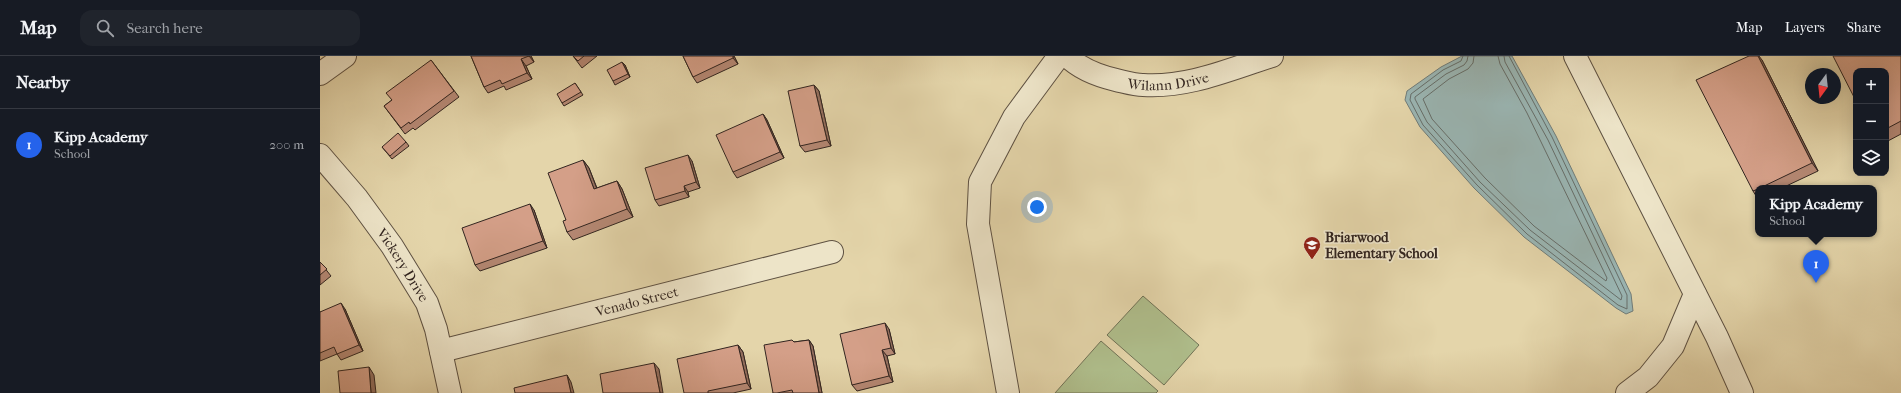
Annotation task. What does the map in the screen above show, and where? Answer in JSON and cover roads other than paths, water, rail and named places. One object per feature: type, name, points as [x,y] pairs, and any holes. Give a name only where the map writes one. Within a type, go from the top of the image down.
[{"type":"street","points":[[320,74],[346,56]]},
{"type":"street","points":[[1008,393],[978,224],[980,182],[1014,117],[1059,56]]},
{"type":"street","name":"Wilann Drive","points":[[1067,56],[1074,64],[1103,77],[1142,85],[1186,83],[1272,56]]},
{"type":"street","points":[[1575,56],[1695,294],[1742,393]]},
{"type":"street","name":"Vickery Drive","points":[[320,155],[357,198],[392,246],[427,303],[441,351],[450,393]]},
{"type":"street","name":"Venado Street","points":[[441,351],[832,252]]},
{"type":"street","points":[[1627,393],[1648,377],[1673,346],[1695,294]]},
{"type":"water","points":[[1462,56],[1512,56],[1556,136],[1631,294],[1633,311],[1626,314],[1616,308],[1524,237],[1474,188],[1420,127],[1405,100],[1407,91],[1441,67]]},
{"type":"place","name":"Briarwood Elementary School","points":[[1312,260]]},
{"type":"place","name":"Kipp Academy","points":[[1816,283]]}]
